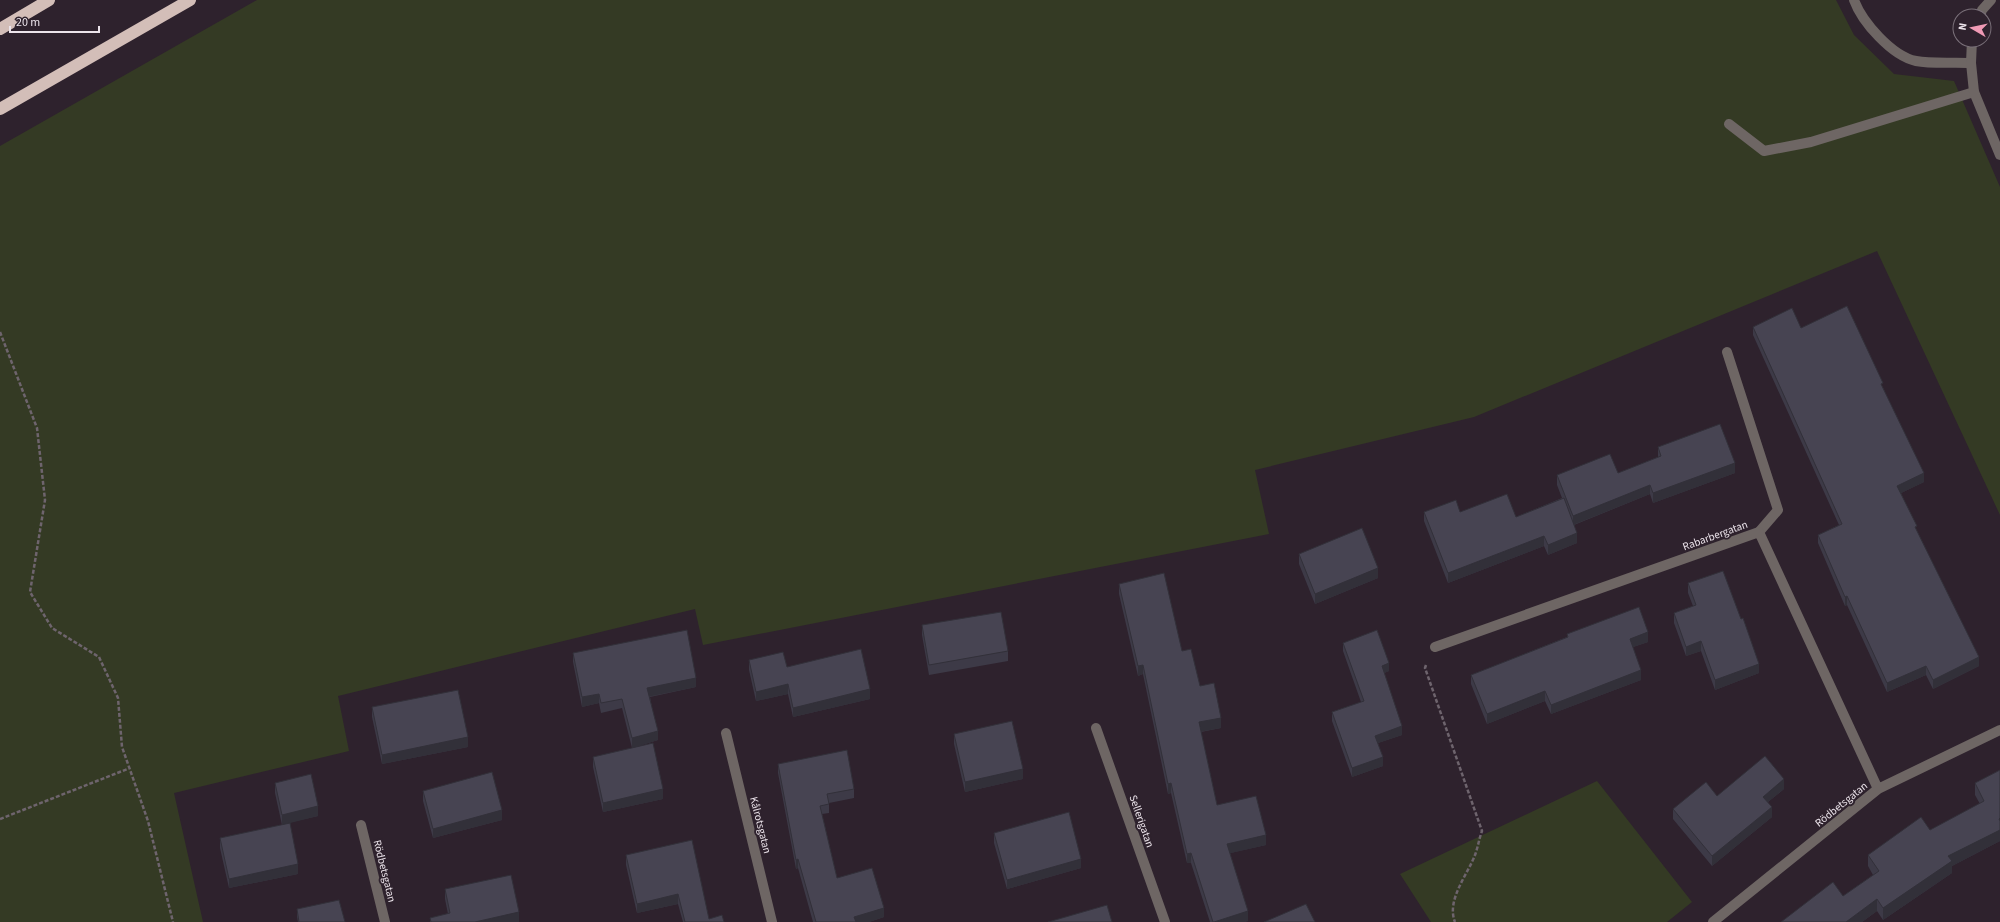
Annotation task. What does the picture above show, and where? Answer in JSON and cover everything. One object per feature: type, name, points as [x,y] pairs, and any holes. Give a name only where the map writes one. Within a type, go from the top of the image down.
[{"type":"highway","points":[[0,29],[48,0]]},
{"type":"highway","points":[[0,108],[190,0]]},
{"type":"street","points":[[1854,0],[1857,9],[1868,24],[1890,49],[1915,61],[1971,63]]},
{"type":"street","points":[[1984,8],[1991,0]]},
{"type":"street","points":[[1972,48],[1971,63],[1974,92],[2000,155]]},
{"type":"street","points":[[1729,124],[1764,151],[1812,142],[1974,92]]},
{"type":"street","points":[[1727,352],[1778,510],[1759,532]]},
{"type":"street","name":"Rabarbergatan","points":[[1435,647],[1759,532],[1878,789]]},
{"type":"street","name":"Sellerigatan","points":[[1096,728],[1165,922]]},
{"type":"street","name":"Rödbetsgatan","points":[[1713,922],[1878,789],[2000,730]]},
{"type":"street","name":"Kålrotsgatan","points":[[726,733],[772,922]]},
{"type":"street","name":"Rödbetsgatan","points":[[361,825],[385,922]]},
{"type":"path","points":[[0,332],[37,428],[45,500],[30,592],[52,628],[98,658],[118,698],[122,747],[148,820],[173,922]]},
{"type":"path","points":[[1435,647],[1425,668],[1482,831],[1475,856],[1456,891],[1452,917],[1455,922]]},
{"type":"path","points":[[0,820],[130,768]]},
{"type":"green space","points":[[257,0],[1836,0],[1854,35],[1894,74],[1954,81],[2000,187],[2000,515],[1877,251],[1474,417],[1255,470],[1269,534],[703,645],[695,609],[338,696],[349,751],[174,793],[203,922],[0,922],[0,146]]},
{"type":"green space","points":[[1597,781],[1692,902],[1667,922],[1431,922],[1400,874]]},
{"type":"building","points":[[1847,306],[1883,383],[1881,384],[1924,473],[1897,486],[1917,526],[1915,527],[1979,657],[1933,680],[1926,666],[1887,683],[1847,596],[1845,597],[1818,535],[1842,524],[1753,327],[1792,308],[1801,328]]},
{"type":"building","points":[[1720,424],[1735,463],[1653,493],[1650,485],[1573,516],[1557,475],[1610,454],[1618,473],[1661,456],[1658,447]]},
{"type":"building","points":[[1507,494],[1516,517],[1564,498],[1577,533],[1548,545],[1544,536],[1448,573],[1424,512],[1456,500],[1460,512]]},
{"type":"building","points":[[1362,528],[1378,568],[1315,594],[1299,554]]},
{"type":"building","points":[[1723,571],[1741,619],[1743,618],[1759,664],[1715,680],[1701,641],[1686,647],[1674,613],[1696,605],[1688,583]]},
{"type":"building","points":[[1164,573],[1182,651],[1191,649],[1200,686],[1214,683],[1221,718],[1199,722],[1217,805],[1256,796],[1266,835],[1227,844],[1248,911],[1214,922],[1191,853],[1187,854],[1171,783],[1168,784],[1143,665],[1138,666],[1119,584]]},
{"type":"building","points":[[1639,607],[1648,632],[1630,639],[1641,670],[1551,705],[1545,691],[1487,714],[1471,675],[1568,637],[1567,634]]},
{"type":"building","points":[[1001,612],[1008,651],[929,665],[922,625]]},
{"type":"building","points":[[687,630],[696,678],[647,688],[658,731],[632,738],[622,699],[601,703],[599,694],[582,697],[573,653]]},
{"type":"building","points":[[1377,630],[1389,663],[1382,666],[1402,726],[1375,736],[1383,757],[1352,768],[1332,712],[1364,701],[1343,643]]},
{"type":"building","points":[[861,649],[870,689],[793,708],[788,684],[756,692],[749,660],[783,652],[787,667]]},
{"type":"building","points":[[458,690],[468,737],[382,755],[372,707]]},
{"type":"building","points":[[1012,721],[1023,769],[965,782],[954,734]]},
{"type":"building","points":[[653,743],[663,789],[603,803],[593,757]]},
{"type":"building","points":[[847,750],[854,789],[827,794],[829,804],[820,806],[837,878],[872,868],[884,908],[854,917],[856,922],[816,922],[798,859],[796,860],[778,764]]},
{"type":"building","points":[[1765,756],[1784,779],[1763,797],[1772,807],[1712,856],[1673,809],[1706,782],[1717,796]]},
{"type":"building","points":[[2000,770],[2000,830],[1948,856],[1952,861],[1883,908],[1877,899],[1846,922],[1781,922],[1833,882],[1843,896],[1879,871],[1868,855],[1921,817],[1930,830],[1984,801],[1975,783]]},
{"type":"building","points":[[492,772],[502,810],[433,829],[423,791]]},
{"type":"building","points":[[311,774],[318,806],[282,815],[275,783]]},
{"type":"building","points":[[1069,812],[1081,859],[1007,880],[994,833]]},
{"type":"building","points":[[290,823],[298,864],[229,879],[220,838]]},
{"type":"building","points":[[692,840],[709,919],[722,915],[724,922],[685,922],[678,894],[637,904],[626,855]]},
{"type":"building","points":[[511,875],[519,912],[475,922],[431,922],[430,918],[450,913],[445,889]]},
{"type":"building","points":[[339,900],[345,922],[299,922],[297,909]]},
{"type":"building","points":[[1306,904],[1315,922],[1264,922]]},
{"type":"building","points":[[1107,905],[1112,922],[1048,922]]}]
